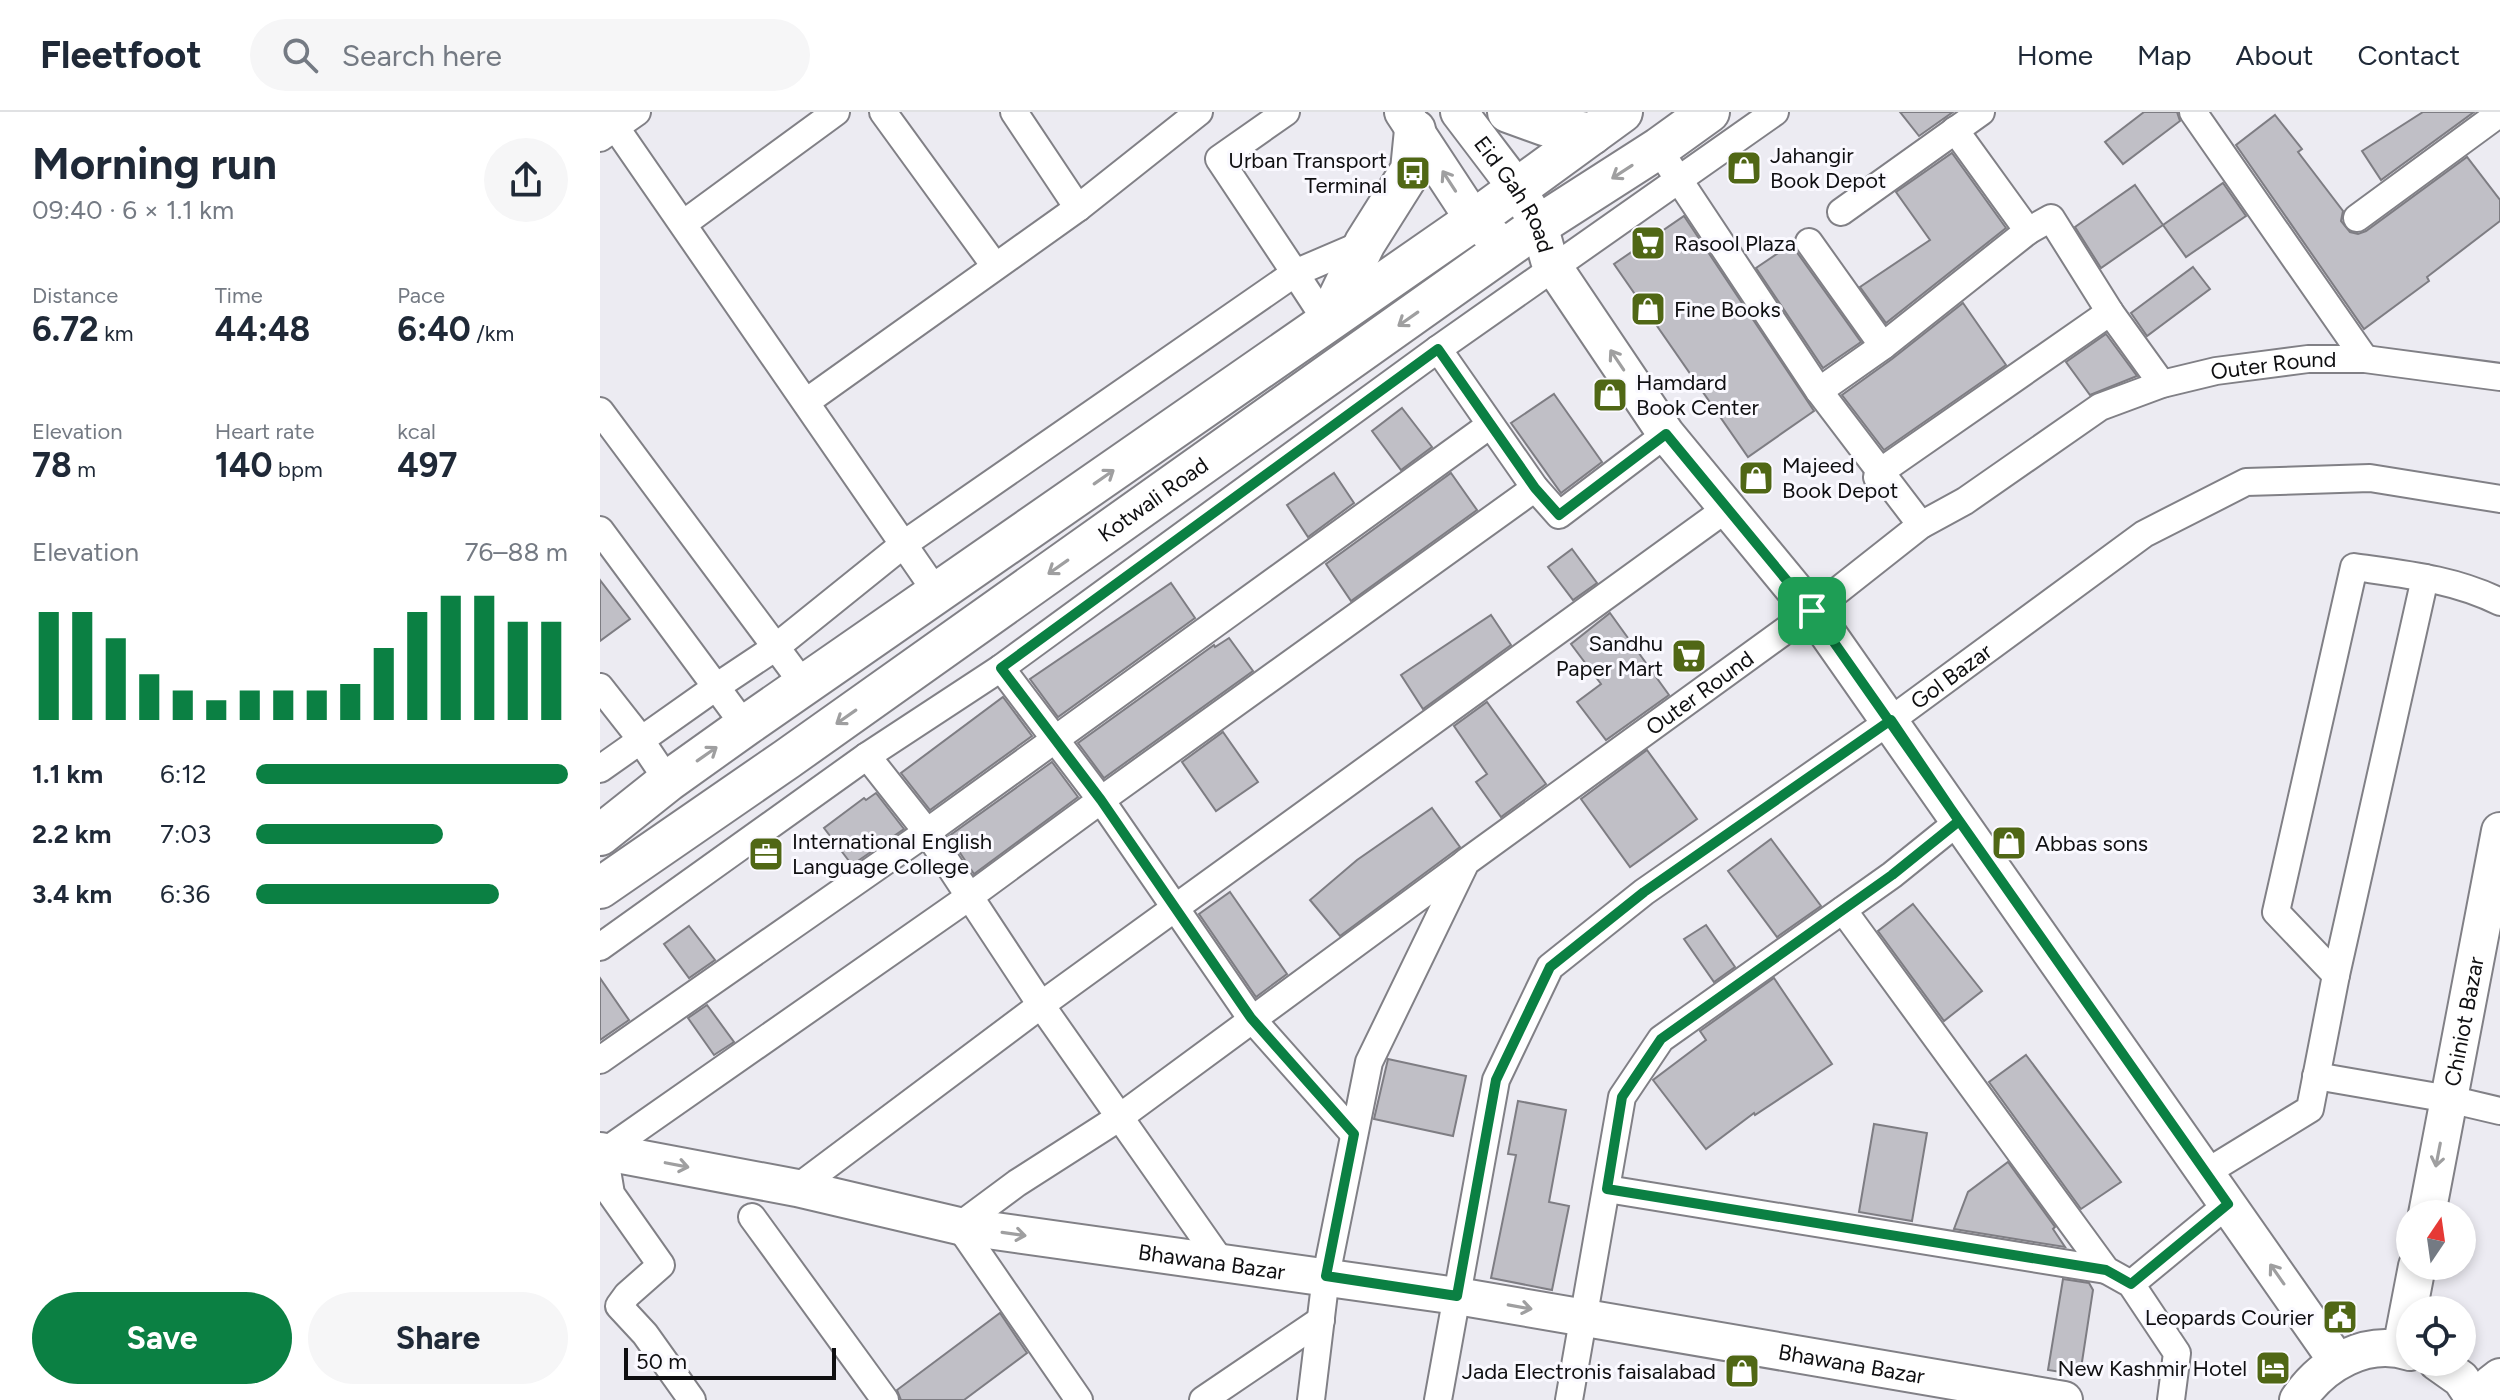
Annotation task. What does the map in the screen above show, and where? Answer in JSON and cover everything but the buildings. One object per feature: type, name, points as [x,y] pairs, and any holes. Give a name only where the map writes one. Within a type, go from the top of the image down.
[{"type":"main road","points":[[1508,112],[1544,125],[1597,119]]},
{"type":"main road","name":"Kotwali Road","points":[[600,888],[1507,249],[1548,251],[1669,164],[1709,112]]},
{"type":"main road","points":[[600,835],[745,726],[1474,220],[1597,119]]},
{"type":"main road","points":[[1327,322],[1365,243],[1411,170],[1409,121]]},
{"type":"street","points":[[637,112],[607,126],[683,224],[937,593]]},
{"type":"street","points":[[683,224],[836,112]]},
{"type":"street","points":[[883,112],[995,266]]},
{"type":"street","points":[[1014,112],[1078,208]]},
{"type":"street","points":[[1286,112],[1219,159],[1327,322]]},
{"type":"street","name":"Eid Gah Road","points":[[1459,112],[1516,187],[1548,251],[1666,434],[1812,611],[1891,720],[2337,1361]]},
{"type":"street","points":[[1775,112],[1669,164],[1819,391],[1878,475],[1921,525]]},
{"type":"street","points":[[1841,212],[1981,112]]},
{"type":"street","points":[[2193,112],[2365,359]]},
{"type":"street","points":[[2357,218],[2500,113]]},
{"type":"street","points":[[806,402],[1078,208],[1182,117]]},
{"type":"street","name":"Eid Gah Road","points":[[1409,121],[1474,220],[1507,249]]},
{"type":"street","points":[[1955,130],[2028,231]]},
{"type":"street","points":[[1819,391],[1883,346],[2028,231],[2051,218],[2110,312],[2162,384]]},
{"type":"street","points":[[1809,242],[1883,346]]},
{"type":"street","points":[[600,769],[776,647],[904,544],[1295,273],[1365,243]]},
{"type":"street","points":[[600,947],[867,756],[1001,668],[1438,349],[1548,251]]},
{"type":"street","points":[[1878,475],[2110,312]]},
{"type":"street","points":[[1438,349],[1535,488],[1559,515],[1666,434]]},
{"type":"street","name":"Outer Round","points":[[1311,1400],[1326,1276],[1369,1062],[1466,862],[1812,611],[1921,525],[1965,501],[2100,407],[2162,384],[2216,371],[2308,359],[2365,359],[2500,377]]},
{"type":"street","points":[[600,411],[804,685]]},
{"type":"street","points":[[600,1060],[1056,740],[1490,425]]},
{"type":"street","name":"Gol Bazar","points":[[1438,1400],[1496,1080],[1550,967],[1644,892],[1891,720],[2144,534],[2246,482],[2370,478],[2500,499]]},
{"type":"street","points":[[692,1400],[645,1334],[619,1306],[661,1265],[611,1194],[602,1151],[969,897],[1535,488]]},
{"type":"street","points":[[797,1188],[1041,1005],[1726,509]]},
{"type":"street","points":[[600,530],[745,726]]},
{"type":"street","points":[[2336,975],[2276,912],[2354,567],[2425,578],[2484,594],[2500,602]]},
{"type":"street","points":[[2207,1172],[2310,1109],[2336,975],[2425,578]]},
{"type":"street","points":[[1001,668],[1101,800],[1251,1018],[1354,1134]]},
{"type":"street","points":[[600,687],[668,781]]},
{"type":"street","points":[[867,756],[927,832],[1041,1005],[1222,1263]]},
{"type":"street","points":[[1569,1400],[1622,1097],[1661,1039],[1892,875],[1959,821]]},
{"type":"street","name":"Chiniot Bazar","points":[[2430,1200],[2500,831]]},
{"type":"street","points":[[1079,1400],[959,1226],[1017,1183],[1120,1117],[1466,862]]},
{"type":"street","points":[[1843,910],[2106,1270]]},
{"type":"street","points":[[2316,1076],[2500,1111]]},
{"type":"street","name":"Bhawana Bazar","points":[[602,1151],[797,1188],[959,1226],[1457,1296],[2064,1400]]},
{"type":"street","points":[[1607,1189],[2106,1270],[2131,1284],[2177,1353],[2171,1400]]},
{"type":"street","points":[[2131,1284],[2228,1204]]},
{"type":"street","points":[[752,1217],[885,1400]]},
{"type":"street","points":[[1203,1400],[1321,1320]]},
{"type":"street","points":[[2298,1400],[2312,1380],[2337,1361],[2368,1350],[2396,1351]]},
{"type":"street","points":[[2457,1376],[2475,1400]]},
{"type":"street","points":[[2483,1400],[2491,1384],[2500,1377]]},
{"type":"place","name":"Jahangir Book Depot","points":[[1744,168]]},
{"type":"place","name":"Urban Transport Terminal","points":[[1413,173]]},
{"type":"place","name":"Rasool Plaza","points":[[1648,243]]},
{"type":"place","name":"Fine Books","points":[[1648,309]]},
{"type":"place","name":"Hamdard Book Center","points":[[1610,395]]},
{"type":"place","name":"Majeed Book Depot","points":[[1756,478]]},
{"type":"place","name":"Sandhu Paper Mart","points":[[1689,656]]},
{"type":"place","name":"Abbas sons","points":[[2009,843]]},
{"type":"place","name":"International English Language College","points":[[766,854]]},
{"type":"place","name":"Leopards Courier","points":[[2340,1317]]},
{"type":"place","name":"New Kashmir Hotel","points":[[2273,1368]]},
{"type":"place","name":"Jada Electronis faisalabad","points":[[1742,1371]]},
{"type":"route","points":[[1812,611],[1666,434],[1559,515],[1535,488],[1438,349],[1001,668],[1101,800],[1251,1018],[1354,1134],[1326,1276],[1457,1296],[1496,1080],[1550,967],[1644,892],[1891,720],[1959,821],[1892,875],[1661,1039],[1622,1097],[1607,1189],[2106,1270],[2131,1284],[2228,1204],[1891,720],[1812,611]]}]
